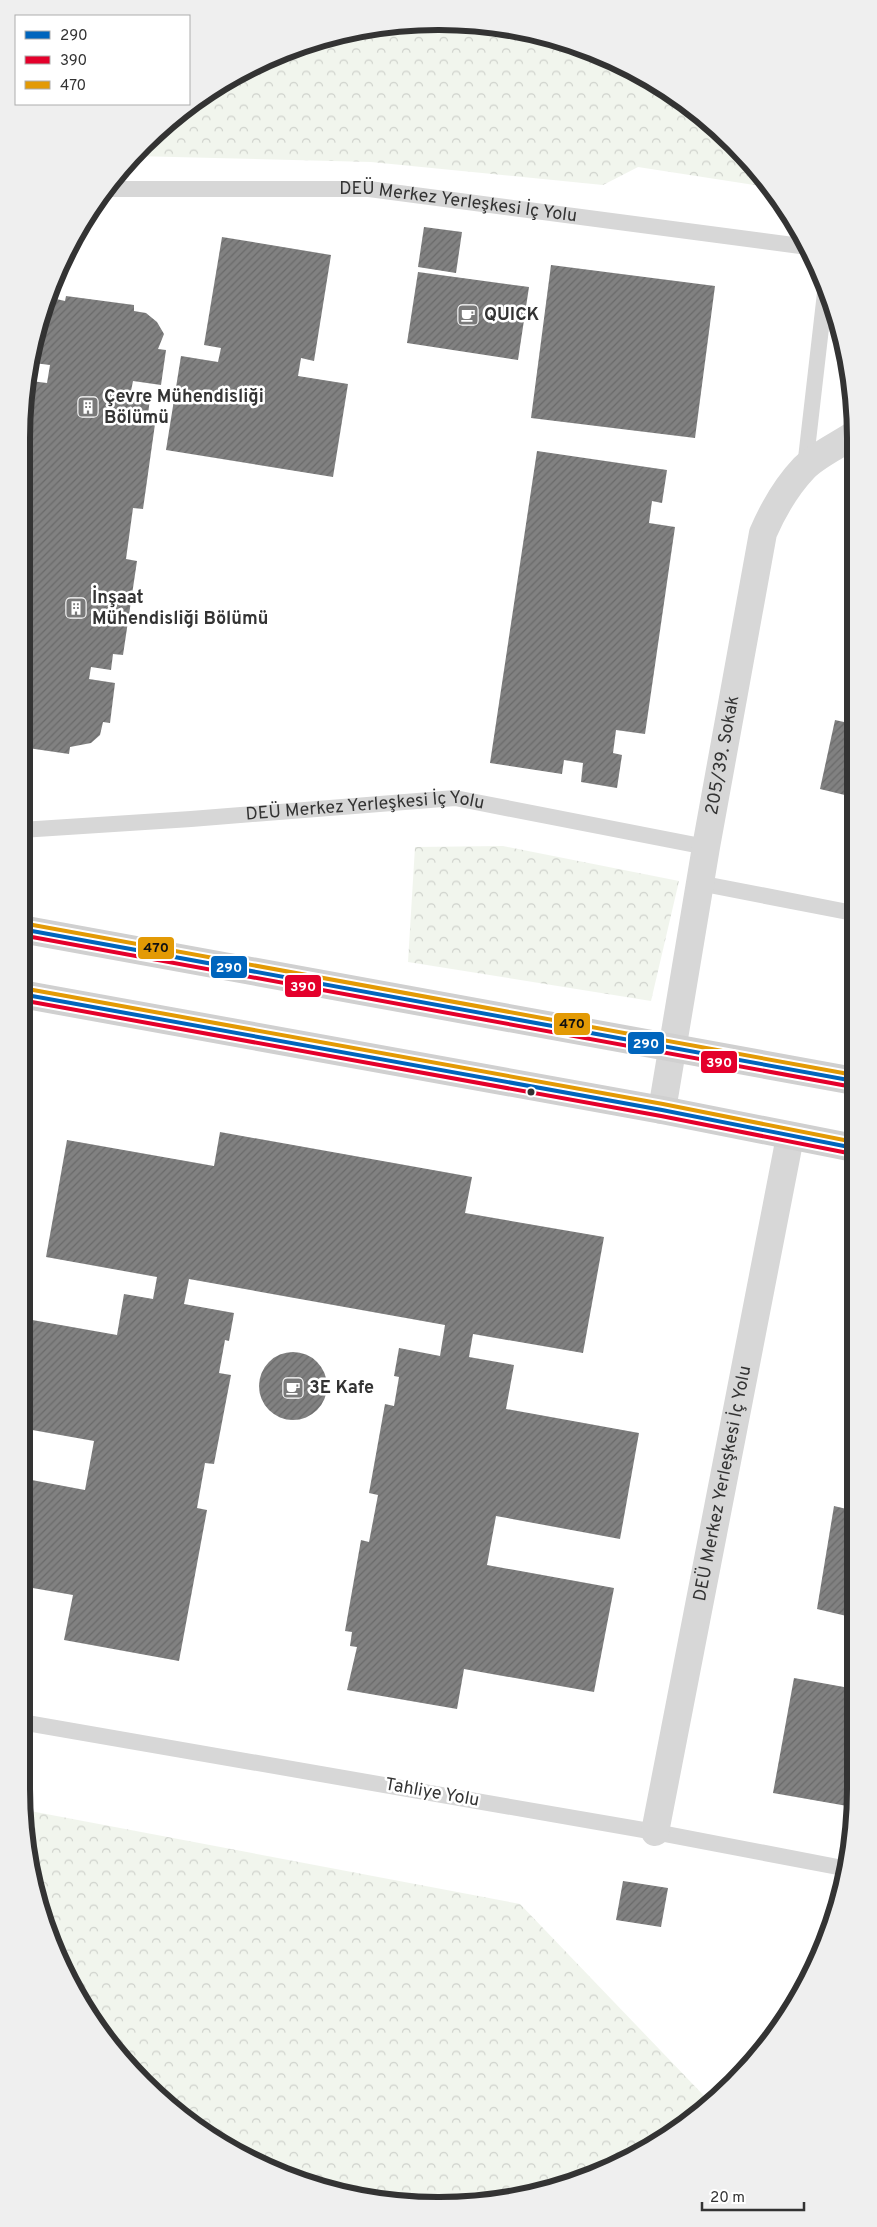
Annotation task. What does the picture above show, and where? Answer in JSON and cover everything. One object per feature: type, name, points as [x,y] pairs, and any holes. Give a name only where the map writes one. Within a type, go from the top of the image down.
[{"type":"main road","points":[[30,931],[847,1080]]},
{"type":"main road","points":[[30,996],[662,1110],[790,1137],[847,1147]]},
{"type":"street","name":"205/39. Sokak","points":[[662,1110],[706,847],[763,533],[788,488],[805,467],[847,439]]},
{"type":"street","name":"DEÜ Merkez Yerleşkesi İç Yolu","points":[[655,1832],[790,1137]]},
{"type":"lane","name":"DEÜ Merkez Yerleşkesi İç Yolu","points":[[115,189],[369,189],[798,246]]},
{"type":"lane","points":[[805,467],[824,304]]},
{"type":"lane","name":"DEÜ Merkez Yerleşkesi İç Yolu","points":[[30,829],[455,798],[706,847]]},
{"type":"lane","points":[[700,883],[847,911]]},
{"type":"lane","name":"Tahliye Yolu","points":[[30,1724],[655,1832],[839,1867]]},
{"type":"green space","points":[[438,30],[465,31],[492,33],[544,44],[595,61],[619,72],[643,85],[687,114],[708,131],[746,169],[760,186],[638,167],[603,185],[371,162],[144,156],[169,131],[190,114],[234,85],[282,61],[333,44],[385,33]]},
{"type":"green space","points":[[503,846],[679,881],[651,1001],[408,962],[415,847]]},
{"type":"green space","points":[[31,1811],[520,1904],[706,2098],[665,2128],[619,2155],[595,2166],[544,2183],[492,2194],[465,2196],[438,2197],[385,2194],[333,2183],[282,2166],[258,2155],[234,2142],[190,2113],[169,2096],[131,2058],[114,2037],[85,1993],[61,1945],[44,1894],[38,1868],[33,1842]]},
{"type":"building","points":[[424,227],[462,232],[456,273],[418,267]]},
{"type":"building","points":[[222,237],[331,255],[314,361],[301,358],[298,376],[348,384],[333,477],[166,450],[181,356],[218,362],[221,348],[204,345]]},
{"type":"building","points":[[551,265],[715,286],[695,438],[531,418]]},
{"type":"building","name":"QUICK","points":[[418,272],[529,287],[518,360],[407,343]]},
{"type":"building","points":[[66,296],[134,305],[134,311],[146,313],[157,322],[164,334],[158,349],[166,350],[161,385],[133,381],[130,396],[150,398],[148,415],[156,417],[143,509],[133,508],[126,559],[137,561],[123,655],[113,654],[111,670],[91,667],[89,679],[115,683],[110,723],[103,722],[100,735],[91,743],[70,747],[69,754],[30,748],[30,506],[32,491],[30,491],[30,438],[33,385],[34,381],[47,383],[50,365],[37,363],[38,359],[55,299],[65,301]]},
{"type":"building","points":[[537,451],[667,470],[662,503],[652,501],[649,523],[675,527],[645,734],[616,730],[613,753],[622,755],[617,788],[581,782],[583,763],[564,760],[562,774],[490,763]]},
{"type":"building","points":[[835,720],[847,723],[847,796],[820,789]]},
{"type":"building","points":[[220,1132],[472,1177],[465,1213],[604,1237],[583,1353],[473,1334],[469,1357],[514,1365],[506,1409],[639,1433],[620,1539],[496,1516],[487,1565],[614,1588],[594,1692],[464,1669],[457,1709],[347,1690],[357,1647],[350,1646],[352,1632],[345,1631],[361,1540],[369,1542],[378,1495],[369,1493],[385,1404],[394,1406],[399,1377],[394,1376],[399,1348],[440,1356],[445,1325],[189,1279],[184,1304],[234,1313],[229,1341],[225,1340],[219,1373],[231,1375],[214,1464],[205,1463],[197,1508],[207,1510],[179,1661],[64,1640],[73,1595],[30,1588],[30,1480],[85,1490],[94,1441],[30,1430],[30,1320],[117,1335],[124,1294],[153,1299],[157,1277],[46,1257],[67,1140],[214,1166]]},
{"type":"building","name":"3E Kafe","points":[[293,1352],[306,1355],[317,1362],[324,1373],[327,1386],[324,1399],[317,1410],[306,1417],[293,1420],[280,1417],[269,1410],[262,1399],[259,1386],[262,1373],[269,1362],[280,1355]]},
{"type":"building","points":[[834,1506],[847,1509],[847,1616],[817,1609]]},
{"type":"building","points":[[794,1678],[847,1688],[846,1806],[773,1793]]},
{"type":"building","points":[[623,1881],[668,1888],[661,1927],[616,1920]]},
{"type":"transit line","name":"470","points":[[30,924],[847,1074]]},
{"type":"transit line","name":"290","points":[[30,931],[847,1080]]},
{"type":"transit line","name":"390","points":[[30,937],[847,1086]]},
{"type":"transit line","name":"470","points":[[30,989],[663,1104],[847,1141]]},
{"type":"transit line","name":"290","points":[[30,996],[662,1110],[847,1147]]},
{"type":"transit line","name":"390","points":[[30,1002],[661,1116],[847,1153]]},
{"type":"place","name":"QUICK","points":[[468,315]]},
{"type":"place","name":"Çevre Mühendisliği Bölümü","points":[[88,407]]},
{"type":"place","name":"İnşaat Mühendisliği Bölümü","points":[[76,608]]},
{"type":"place","name":"3E Kafe","points":[[293,1388]]}]
